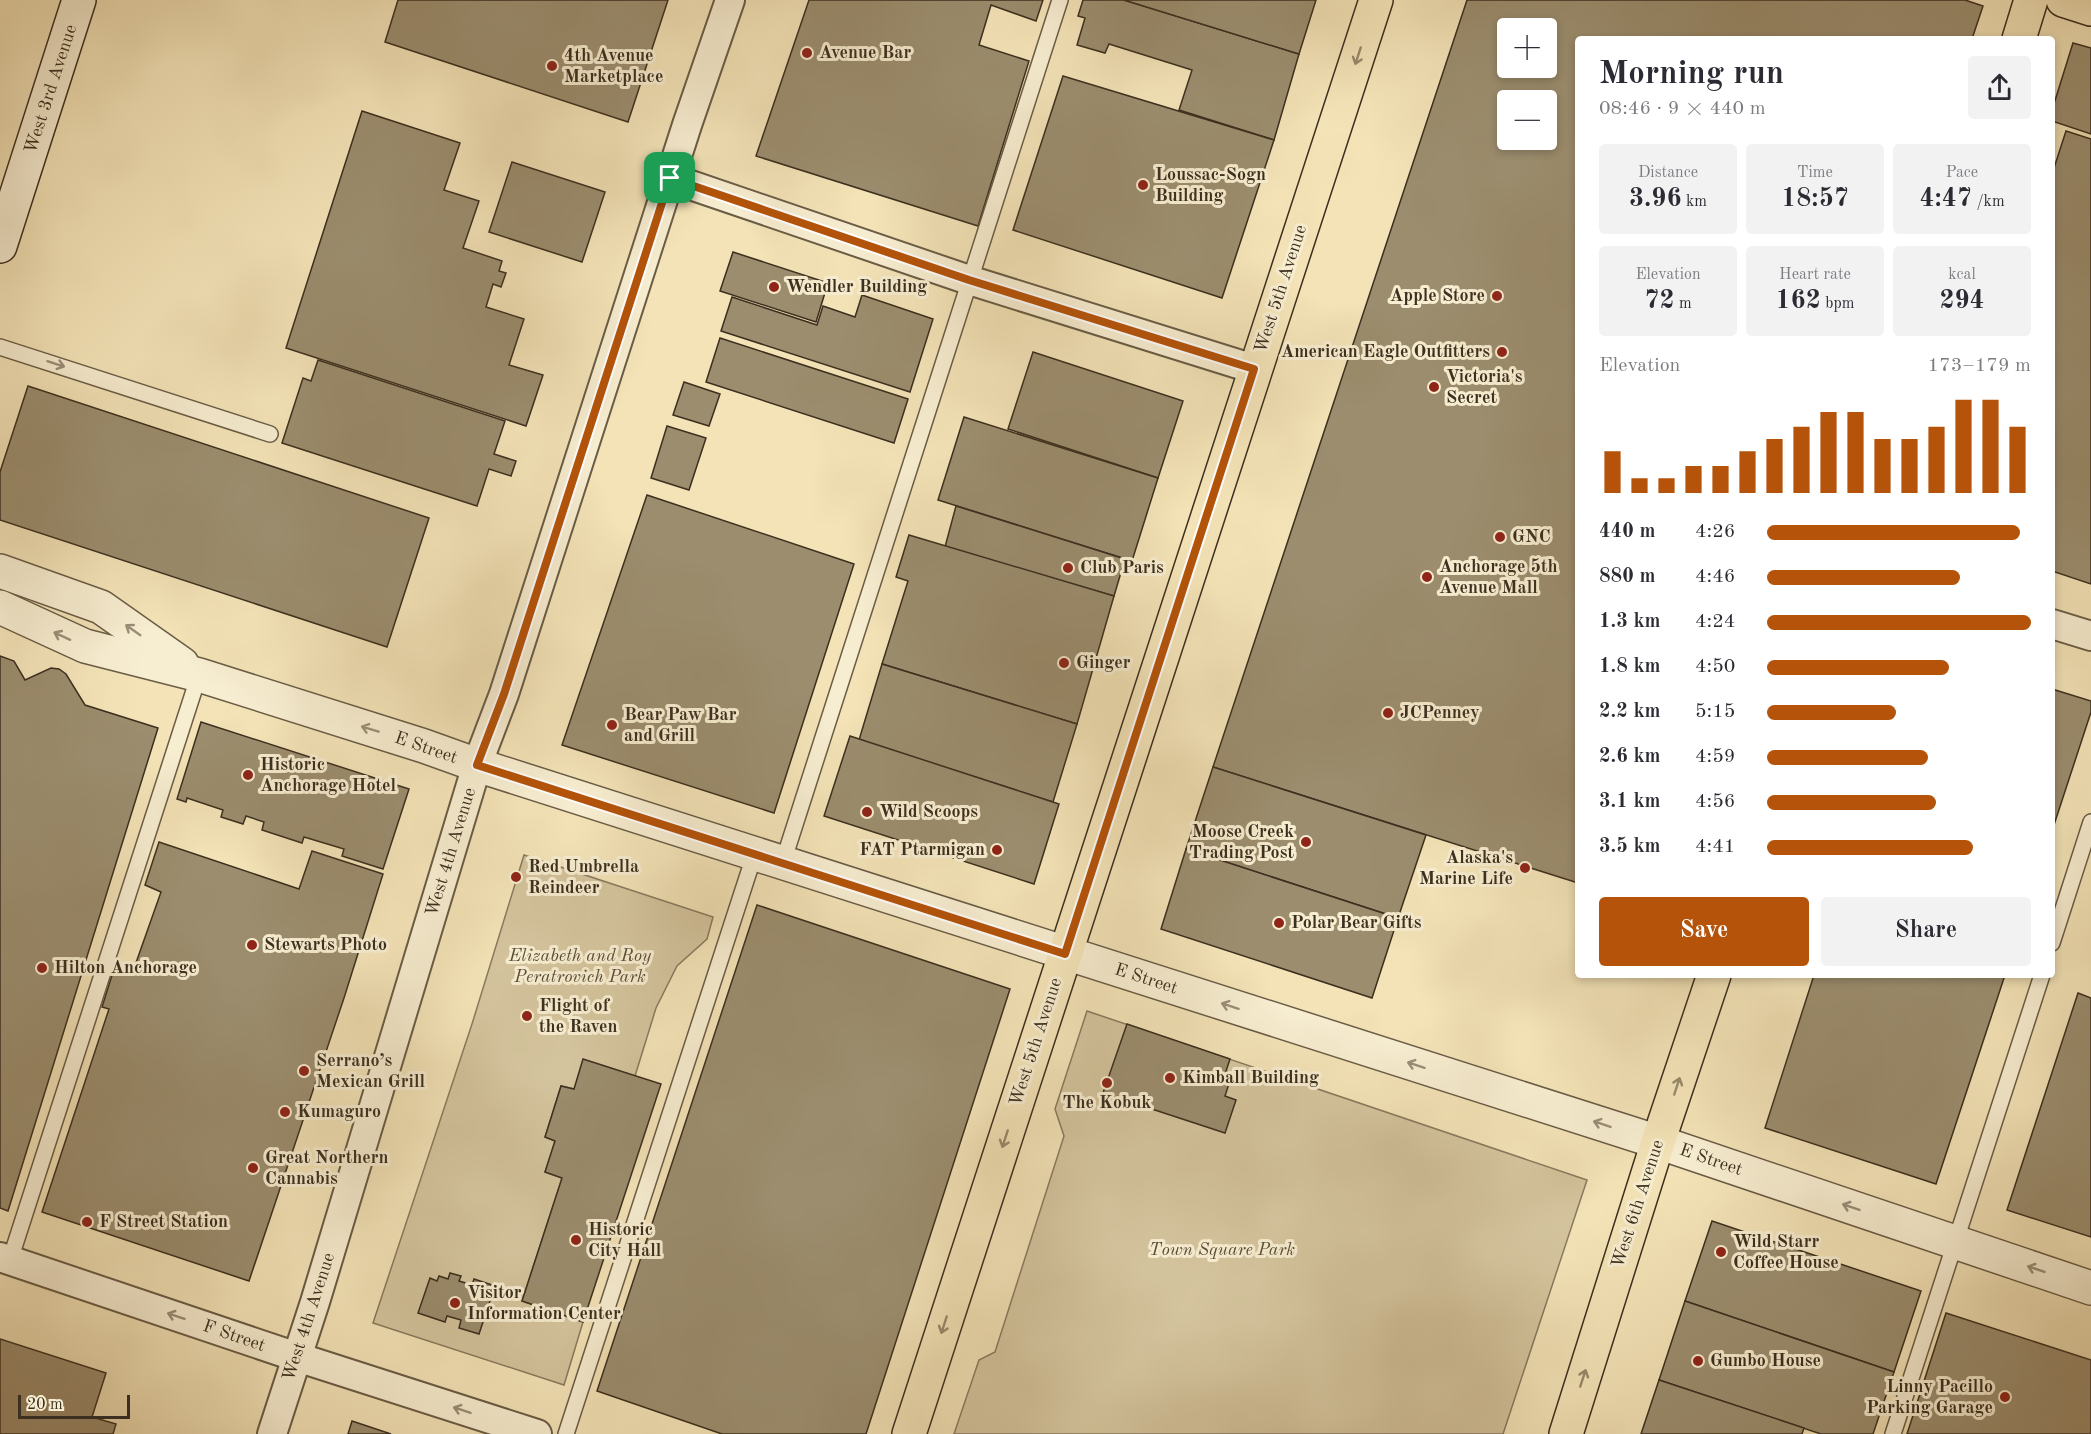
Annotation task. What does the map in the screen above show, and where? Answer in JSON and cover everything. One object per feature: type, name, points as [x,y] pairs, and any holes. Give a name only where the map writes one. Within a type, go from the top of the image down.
[{"type":"main road","name":"West 5th Avenue","points":[[909,1434],[1376,0]]},
{"type":"main road","points":[[2020,36],[2031,0]]},
{"type":"main road","points":[[2063,0],[2091,9]]},
{"type":"main road","name":"West 6th Avenue","points":[[1566,1434],[1658,1142],[1713,978]]},
{"type":"street","name":"West 3rd Avenue","points":[[0,246],[79,0]]},
{"type":"street","name":"West 4th Avenue","points":[[272,1434],[477,765],[504,694],[670,178],[730,0]]},
{"type":"street","points":[[670,178],[969,280],[1254,369]]},
{"type":"street","name":"E Street","points":[[0,571],[101,607],[199,675]]},
{"type":"street","name":"E Street","points":[[0,607],[85,646],[199,675],[424,746],[1065,954],[1658,1142],[2091,1288]]},
{"type":"street","points":[[2055,625],[2091,636]]},
{"type":"street","name":"F Street","points":[[5,1258],[297,1357],[537,1434]]},
{"type":"lane","points":[[566,1434],[969,280],[1060,0]]},
{"type":"lane","points":[[0,347],[270,434]]},
{"type":"lane","points":[[5,1258],[199,675]]},
{"type":"lane","points":[[2055,934],[2091,822]]},
{"type":"lane","points":[[1893,1434],[2041,978]]},
{"type":"green space","name":"Elizabeth and Roy Peratrovich Park","points":[[524,855],[713,917],[707,939],[677,966],[656,1008],[635,1076],[574,1089],[561,1086],[545,1137],[555,1141],[545,1172],[562,1178],[522,1301],[583,1322],[564,1385],[373,1323],[472,1024]]},
{"type":"green space","name":"Town Square Park","points":[[1087,1011],[1587,1180],[1503,1434],[954,1434],[979,1360],[995,1352],[1064,1136],[1055,1109]]},
{"type":"building","name":"4th Avenue Marketplace","points":[[398,0],[668,0],[628,122],[385,42]]},
{"type":"building","points":[[809,0],[1043,0],[1036,21],[991,5],[979,45],[1029,61],[978,226],[756,156]]},
{"type":"building","points":[[1083,0],[1124,0],[1299,54],[1274,140],[1179,110],[1192,70],[1109,44],[1105,53],[1077,45],[1085,18],[1078,16]]},
{"type":"building","points":[[1124,0],[1316,0],[1299,54]]},
{"type":"building","name":"Anchorage 5th Avenue Mall","points":[[1467,0],[1965,0],[1983,6],[1973,36],[1575,36],[1575,882],[1213,767]]},
{"type":"building","points":[[2073,43],[2091,48],[2091,134],[2055,122],[2055,100]]},
{"type":"building","name":"Loussac-Sogn Building","points":[[1063,76],[1274,140],[1222,298],[1013,230]]},
{"type":"building","points":[[362,111],[460,143],[444,190],[479,201],[463,248],[502,261],[499,271],[506,273],[501,287],[493,284],[486,307],[524,319],[509,365],[543,375],[526,426],[286,348]]},
{"type":"building","points":[[2066,131],[2091,139],[2091,584],[2055,572],[2055,165]]},
{"type":"building","points":[[512,162],[605,192],[582,262],[489,232]]},
{"type":"building","name":"Wendler Building","points":[[733,252],[828,283],[816,322],[720,291]]},
{"type":"building","points":[[862,295],[933,319],[910,392],[721,331],[732,297],[817,325],[823,306],[855,317]]},
{"type":"building","points":[[720,338],[908,399],[894,443],[706,382]]},
{"type":"building","points":[[1033,352],[1183,401],[1158,478],[1008,429]]},
{"type":"building","points":[[318,360],[505,421],[494,454],[516,461],[511,476],[489,469],[477,506],[282,443],[303,378],[311,381]]},
{"type":"building","points":[[684,382],[720,394],[709,426],[673,415]]},
{"type":"building","points":[[28,386],[429,518],[387,647],[0,520],[0,472]]},
{"type":"building","points":[[964,417],[1158,478],[1132,561],[938,500]]},
{"type":"building","points":[[667,426],[706,438],[689,490],[651,478]]},
{"type":"building","points":[[647,495],[854,564],[774,813],[562,745]]},
{"type":"building","points":[[956,506],[1125,559],[1114,596],[945,547]]},
{"type":"building","points":[[909,535],[1114,596],[1077,724],[882,664],[908,581],[896,577]]},
{"type":"building","name":"Hilton Anchorage","points":[[0,656],[14,661],[25,680],[51,668],[59,669],[66,674],[85,705],[158,728],[8,1211],[0,1208]]},
{"type":"building","points":[[882,664],[1077,724],[1053,802],[859,740]]},
{"type":"building","points":[[2055,690],[2091,701],[2091,712],[2055,822]]},
{"type":"building","points":[[201,722],[409,789],[383,869],[342,856],[344,849],[304,837],[302,843],[262,830],[264,822],[246,816],[243,824],[221,817],[223,810],[187,798],[186,802],[177,799]]},
{"type":"building","points":[[850,736],[1059,804],[1034,884],[824,816]]},
{"type":"building","name":"Moose Creek Trading Post","points":[[1213,767],[1426,835],[1398,918],[1186,849]]},
{"type":"building","points":[[159,842],[299,889],[312,851],[383,874],[249,1281],[42,1212],[109,1009],[102,1007],[114,969],[132,974],[161,892],[145,885]]},
{"type":"building","name":"Polar Bear Gifts","points":[[1186,849],[1398,918],[1372,998],[1161,929]]},
{"type":"building","points":[[757,905],[1010,989],[866,1434],[722,1434],[597,1391]]},
{"type":"building","points":[[1813,978],[2004,978],[1936,1184],[1765,1128]]},
{"type":"building","points":[[2078,993],[2091,998],[2091,1237],[2007,1210]]},
{"type":"building","name":"Kimball Building","points":[[1127,1024],[1230,1059],[1226,1071],[1232,1074],[1225,1096],[1236,1100],[1225,1133],[1103,1093]]},
{"type":"building","name":"Historic City Hall","points":[[583,1059],[661,1084],[583,1322],[522,1301],[562,1178],[545,1172],[555,1141],[545,1137],[561,1086],[574,1089]]},
{"type":"building","points":[[1712,1221],[1921,1291],[1894,1372],[1685,1301]]},
{"type":"building","name":"Visitor Information Center","points":[[450,1273],[461,1276],[459,1281],[472,1285],[474,1279],[495,1286],[479,1334],[459,1328],[461,1320],[447,1316],[445,1322],[418,1313],[430,1278],[437,1281],[439,1276],[448,1279]]},
{"type":"building","points":[[1685,1301],[1894,1372],[1873,1434],[1821,1434],[1659,1380]]},
{"type":"building","name":"Linny Pacillo Parking Garage","points":[[1946,1313],[2091,1360],[2091,1434],[1907,1434]]},
{"type":"building","points":[[0,1339],[106,1373],[92,1417],[116,1424],[113,1434],[0,1434]]},
{"type":"building","points":[[1659,1380],[1804,1428],[1802,1434],[1641,1434]]},
{"type":"building","points":[[352,1421],[391,1434],[348,1434]]},
{"type":"place","name":"Avenue Bar","points":[[807,53]]},
{"type":"place","name":"4th Avenue Marketplace","points":[[552,66]]},
{"type":"place","name":"Loussac-Sogn Building","points":[[1143,185]]},
{"type":"place","name":"Wendler Building","points":[[774,287]]},
{"type":"place","name":"Apple Store","points":[[1497,296]]},
{"type":"place","name":"American Eagle Outfitters","points":[[1502,352]]},
{"type":"place","name":"Victoria's Secret","points":[[1434,387]]},
{"type":"place","name":"GNC","points":[[1500,537]]},
{"type":"place","name":"Club Paris","points":[[1068,568]]},
{"type":"place","name":"Anchorage 5th Avenue Mall","points":[[1427,577]]},
{"type":"place","name":"Ginger","points":[[1064,663]]},
{"type":"place","name":"JCPenney","points":[[1388,713]]},
{"type":"place","name":"Bear Paw Bar and Grill","points":[[612,725]]},
{"type":"place","name":"Historic Anchorage Hotel","points":[[248,775]]},
{"type":"place","name":"Wild Scoops","points":[[867,812]]},
{"type":"place","name":"Moose Creek Trading Post","points":[[1306,842]]},
{"type":"place","name":"FAT Ptarmigan","points":[[997,850]]},
{"type":"place","name":"Alaska's Marine Life","points":[[1525,868]]},
{"type":"place","name":"Red Umbrella Reindeer","points":[[516,877]]},
{"type":"place","name":"Polar Bear Gifts","points":[[1279,923]]},
{"type":"place","name":"Stewarts Photo","points":[[252,945]]},
{"type":"place","name":"Hilton Anchorage","points":[[42,968]]},
{"type":"place","name":"Flight of the Raven","points":[[527,1016]]},
{"type":"place","name":"Serrano’s Mexican Grill","points":[[304,1071]]},
{"type":"place","name":"Kimball Building","points":[[1170,1078]]},
{"type":"place","name":"The Kobuk","points":[[1107,1083]]},
{"type":"place","name":"Kumaguro","points":[[285,1112]]},
{"type":"place","name":"Great Northern Cannabis","points":[[253,1168]]},
{"type":"place","name":"F Street Station","points":[[87,1222]]},
{"type":"place","name":"Historic City Hall","points":[[576,1240]]},
{"type":"place","name":"Wild Starr Coffee House","points":[[1721,1252]]},
{"type":"place","name":"Visitor Information Center","points":[[455,1303]]},
{"type":"place","name":"Gumbo House","points":[[1698,1361]]},
{"type":"place","name":"Linny Pacillo Parking Garage","points":[[2005,1397]]},
{"type":"route","points":[[670,178],[969,280],[1254,369],[1242,412],[1065,954],[477,765],[504,694],[670,178]]}]
